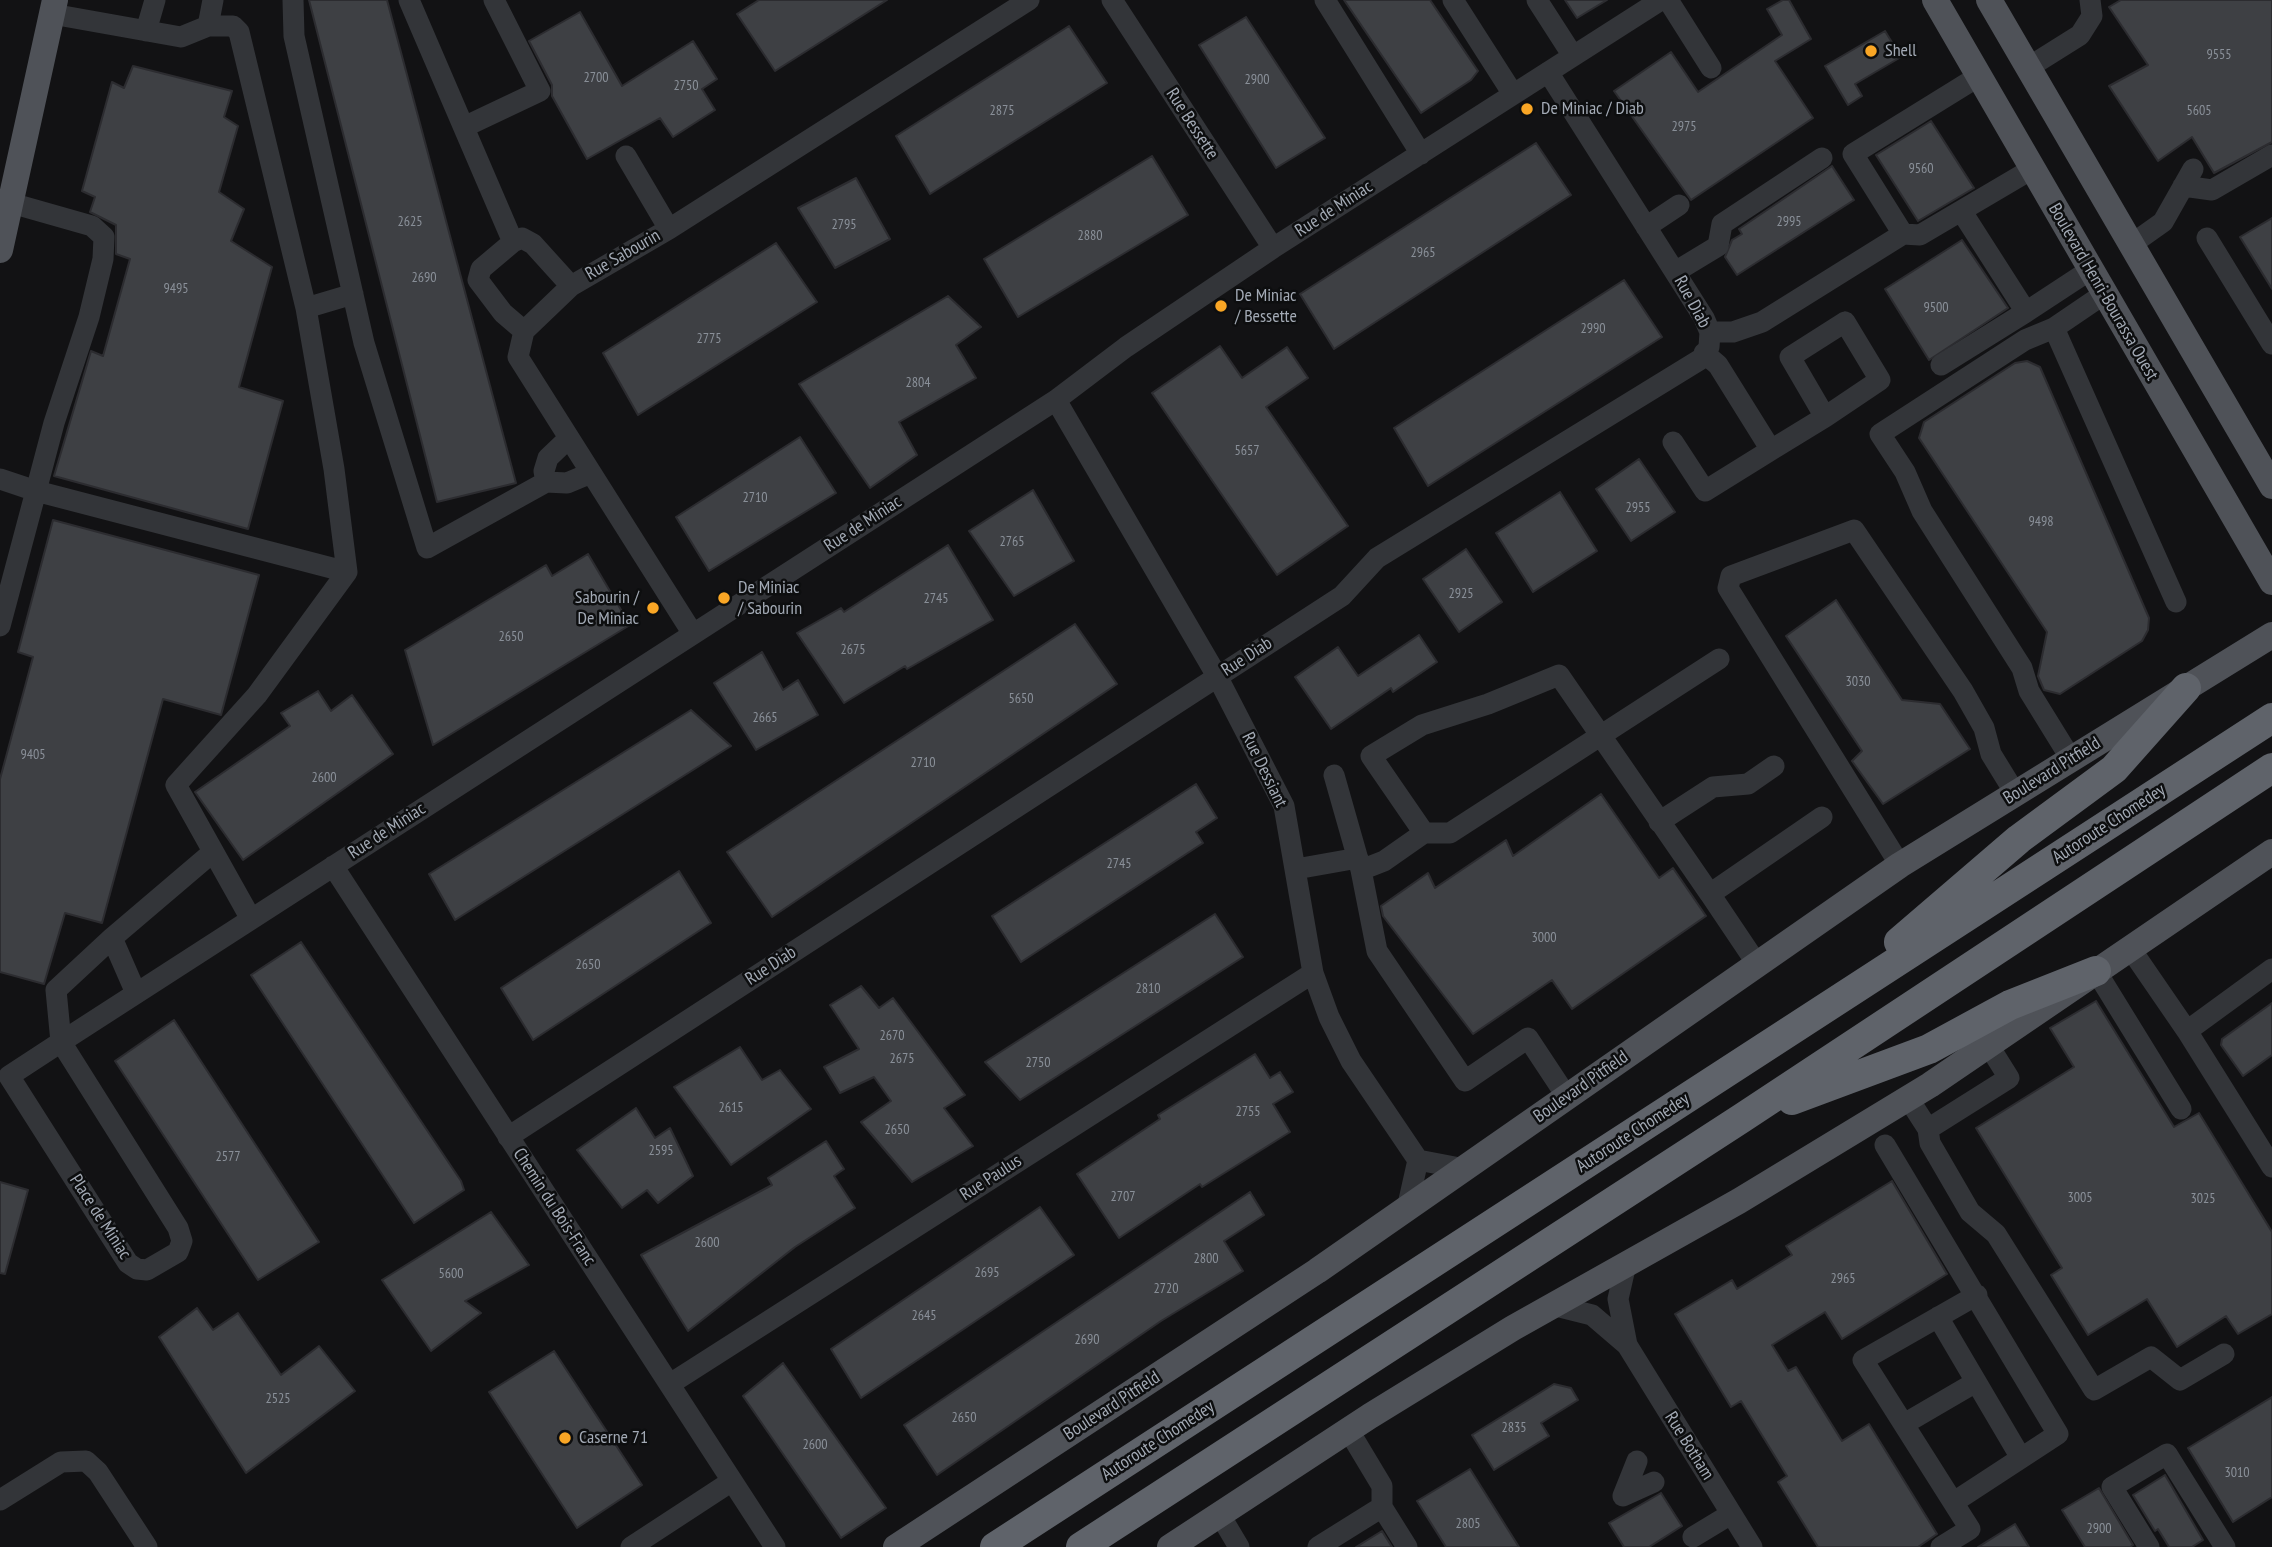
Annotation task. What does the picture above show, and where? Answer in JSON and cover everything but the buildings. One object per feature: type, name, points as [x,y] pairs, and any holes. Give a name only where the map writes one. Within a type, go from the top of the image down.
[{"type":"highway","points":[[1812,1017],[2019,839],[2115,769],[2186,688]]},
{"type":"highway","name":"Autoroute Chomedey","points":[[995,1547],[2272,718]]},
{"type":"highway","points":[[1081,1547],[1742,1118],[2272,768]]},
{"type":"highway","points":[[1742,1118],[1929,1049],[2010,1005],[2096,971]]},
{"type":"main road","name":"Boulevard Henri-Bourassa Ouest","points":[[1935,0],[2272,582]]},
{"type":"main road","points":[[1989,0],[2272,486]]},
{"type":"main road","points":[[0,250],[54,7]]},
{"type":"main road","name":"Boulevard Pitfield","points":[[896,1547],[1206,1345],[1465,1169],[1900,865],[2272,635]]},
{"type":"main road","points":[[1181,1544],[1220,1515],[1349,1431],[1552,1305],[1774,1181],[1908,1098],[1989,1046],[2272,852]]},
{"type":"street","points":[[146,31],[155,0]]},
{"type":"street","points":[[208,26],[213,0]]},
{"type":"street","points":[[293,0],[294,36],[364,343],[426,548],[546,482],[567,484],[591,473]]},
{"type":"street","points":[[409,0],[513,242]]},
{"type":"street","points":[[464,127],[540,91],[494,0]]},
{"type":"street","name":"Rue Sabourin","points":[[524,331],[571,286],[669,229],[1029,0]]},
{"type":"street","name":"Rue Bessette","points":[[1112,0],[1273,248]]},
{"type":"street","points":[[1325,0],[1421,154]]},
{"type":"street","points":[[1452,0],[1513,94]]},
{"type":"street","points":[[1537,0],[1573,56]]},
{"type":"street","name":"Rue de Miniac","points":[[61,1042],[1056,400],[1126,347],[1273,248],[1661,0]]},
{"type":"street","points":[[1668,0],[1711,68]]},
{"type":"street","points":[[2029,67],[2080,35],[2092,16],[2090,0]]},
{"type":"street","points":[[54,7],[146,31],[181,37],[208,26],[233,26],[239,32],[306,308],[347,572],[257,695],[176,785],[251,919]]},
{"type":"street","name":"Rue Diab","points":[[508,1137],[1342,596],[1377,558],[1701,359],[1710,332],[1548,72]]},
{"type":"street","points":[[1903,234],[1853,153],[1979,75]]},
{"type":"street","points":[[2132,244],[2162,222],[2188,177],[2212,190],[2272,155]]},
{"type":"street","points":[[626,156],[669,229]]},
{"type":"street","points":[[1675,272],[1718,246],[1722,224],[1822,158]]},
{"type":"street","points":[[1710,332],[1733,332],[1762,322],[1903,234],[1920,235],[2032,169]]},
{"type":"street","points":[[0,626],[54,423],[89,317],[103,259],[104,237],[92,226],[11,203]]},
{"type":"street","points":[[1646,226],[1679,205]]},
{"type":"street","points":[[1962,212],[2026,312]]},
{"type":"street","points":[[571,286],[533,244],[522,238],[513,242],[481,269],[478,280],[503,313],[524,331],[517,357],[693,634]]},
{"type":"street","points":[[2207,238],[2272,344]]},
{"type":"street","points":[[1941,365],[2090,270]]},
{"type":"street","points":[[306,308],[353,294]]},
{"type":"street","points":[[2071,759],[2029,691],[2022,667],[1922,511],[1905,472],[1880,434],[2025,340],[2054,328],[2104,294]]},
{"type":"street","points":[[1673,442],[1705,491],[1825,417],[1880,380],[1845,322],[1790,357],[1825,417]]},
{"type":"street","points":[[2054,328],[2176,602]]},
{"type":"street","points":[[1704,353],[1718,365],[1770,450]]},
{"type":"street","name":"Rue Dessiant","points":[[1056,400],[1217,676],[1284,806],[1313,973],[1329,1017],[1352,1061],[1418,1160]]},
{"type":"street","points":[[546,482],[544,471],[548,458],[569,438]]},
{"type":"street","points":[[0,479],[36,491],[347,572]]},
{"type":"street","points":[[1900,865],[1728,588],[1731,576],[1854,530],[1963,691],[1984,728],[1991,754],[2015,793]]},
{"type":"street","points":[[1296,869],[1384,861],[1424,833],[1450,833],[1719,659]]},
{"type":"street","points":[[1424,833],[1371,756],[1407,732],[1559,675],[1598,736],[1757,964]]},
{"type":"street","points":[[1659,822],[1713,787],[1748,784],[1774,766]]},
{"type":"street","points":[[1334,775],[1359,864],[1377,951],[1465,1081],[1528,1038],[1567,1097]]},
{"type":"street","points":[[1710,894],[1822,817]]},
{"type":"street","points":[[61,1042],[56,990],[213,852]]},
{"type":"street","name":"Chemin du Bois-Franc","points":[[333,866],[775,1547]]},
{"type":"street","points":[[112,938],[136,993]]},
{"type":"street","points":[[2130,948],[2187,1031],[2272,1167]]},
{"type":"street","points":[[2187,1031],[2272,969]]},
{"type":"street","points":[[2096,971],[2181,1109]]},
{"type":"street","name":"Rue Paulus","points":[[670,1384],[1313,973]]},
{"type":"street","name":"Place de Miniac","points":[[61,1042],[178,1228],[182,1241],[178,1252],[147,1270],[137,1269],[128,1263],[4,1072],[61,1042]]},
{"type":"street","points":[[1928,1129],[2009,1078],[1989,1046]]},
{"type":"street","points":[[1908,1098],[1928,1129],[1930,1143],[1970,1212],[1996,1234],[2094,1390],[2151,1357],[2180,1380],[2224,1354]]},
{"type":"street","points":[[1885,1145],[2058,1434],[1954,1502]]},
{"type":"street","points":[[1406,1209],[1418,1160],[1465,1169]]},
{"type":"street","points":[[1938,1231],[1970,1212]]},
{"type":"street","name":"Rue Botham","points":[[1626,1264],[1618,1299],[1627,1345]]},
{"type":"street","points":[[1941,1547],[1970,1528],[1863,1360],[1977,1295]]},
{"type":"street","name":"Rue Botham","points":[[1552,1305],[1592,1315],[1627,1345],[1752,1547]]},
{"type":"street","points":[[1938,1317],[2021,1458]]},
{"type":"street","points":[[1904,1424],[1976,1382]]},
{"type":"street","points":[[1349,1431],[1382,1486],[1382,1507],[1407,1547]]},
{"type":"street","points":[[2149,1547],[2112,1487],[2167,1454],[2225,1547]]},
{"type":"street","points":[[0,1500],[61,1462],[86,1461],[98,1472],[147,1547]]},
{"type":"street","points":[[1637,1461],[1623,1496],[1654,1482]]},
{"type":"street","points":[[631,1547],[732,1481]]},
{"type":"street","points":[[1318,1547],[1382,1507]]},
{"type":"street","points":[[1693,1537],[1731,1514]]},
{"type":"street","points":[[1220,1515],[1239,1547]]},
{"type":"place","name":"Shell","points":[[1871,51]]},
{"type":"place","name":"De Miniac / Diab","points":[[1527,109]]},
{"type":"place","name":"De Miniac / Bessette","points":[[1221,306]]},
{"type":"place","name":"De Miniac / Sabourin","points":[[724,598]]},
{"type":"place","name":"Sabourin / De Miniac","points":[[653,608]]},
{"type":"place","name":"Caserne 71","points":[[565,1438]]}]
